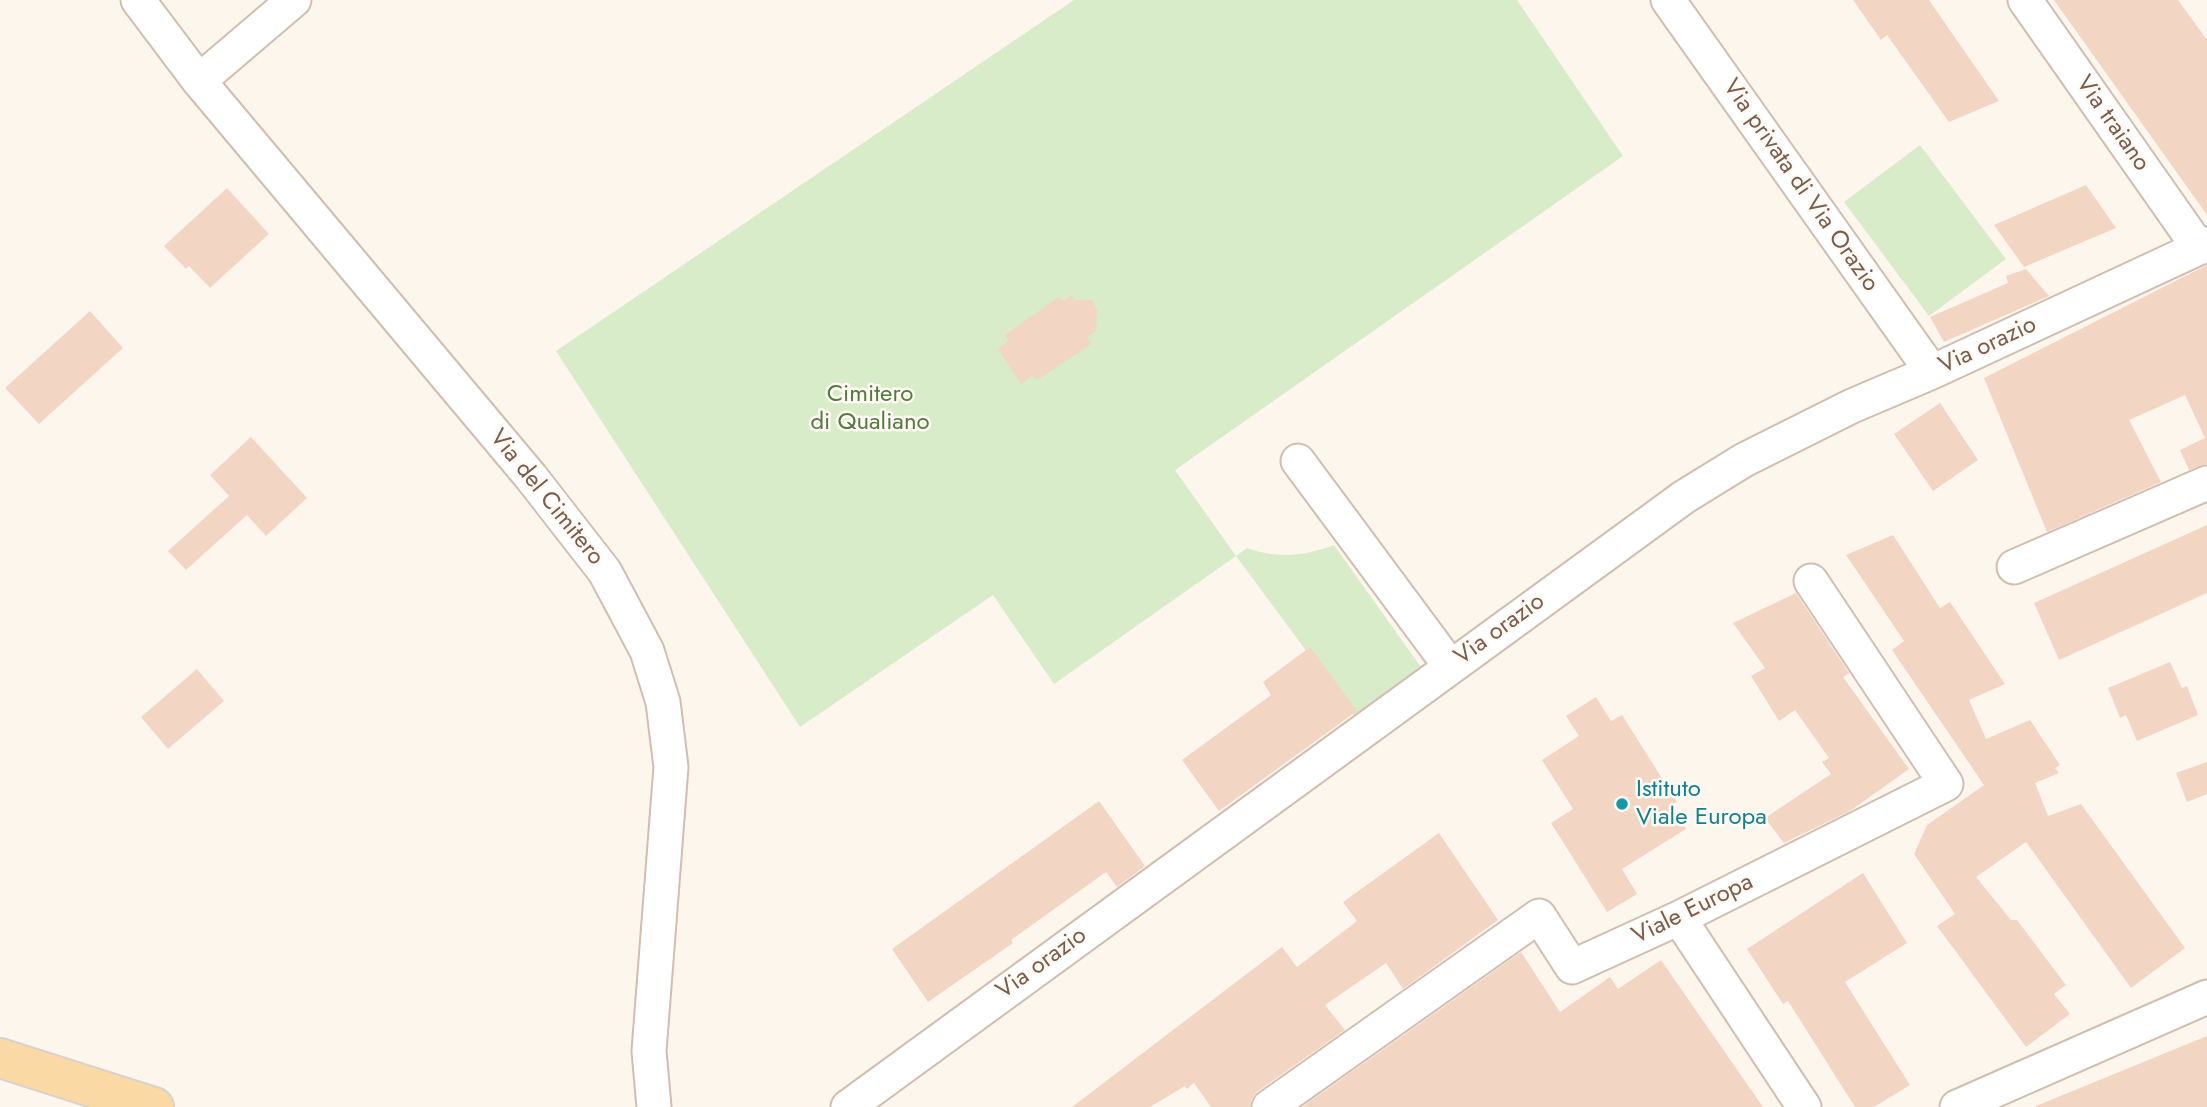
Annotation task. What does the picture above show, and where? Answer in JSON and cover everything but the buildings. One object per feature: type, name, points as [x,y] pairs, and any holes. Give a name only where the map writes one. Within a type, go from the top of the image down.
[{"type":"main road","points":[[0,1058],[154,1107]]},
{"type":"street","name":"Via del Cimitero","points":[[138,0],[199,81],[531,477],[605,572],[648,651],[663,702],[671,767],[649,1051],[654,1107]]},
{"type":"street","points":[[199,81],[294,0]]},
{"type":"street","name":"Via privata di Via Orazio","points":[[1668,0],[1932,372]]},
{"type":"street","name":"Via traiano","points":[[2025,0],[2203,246]]},
{"type":"street","name":"Via orazio","points":[[848,1107],[1684,497],[1744,460],[1852,406],[1932,372],[2203,246]]},
{"type":"street","points":[[1298,461],[1450,666]]},
{"type":"street","points":[[2014,567],[2207,483]]},
{"type":"street","name":"Viale Europa","points":[[1269,1107],[1539,916],[1572,967],[1679,918],[1946,785],[1811,581]]},
{"type":"street","points":[[1679,918],[1804,1107]]},
{"type":"street","points":[[1957,1107],[2207,997]]},
{"type":"green space","name":"Cimitero di Qualiano","points":[[1074,0],[1517,0],[1623,156],[1175,470],[1236,556],[1054,684],[993,595],[800,727],[556,351]]},
{"type":"green space","points":[[1920,145],[2006,259],[1929,316],[1844,202]]},
{"type":"green space","points":[[1334,545],[1423,670],[1403,686],[1396,685],[1355,717],[1236,556],[1247,548],[1269,554],[1291,555]]},
{"type":"place","name":"Istituto Viale Europa","points":[[1622,804]]}]
